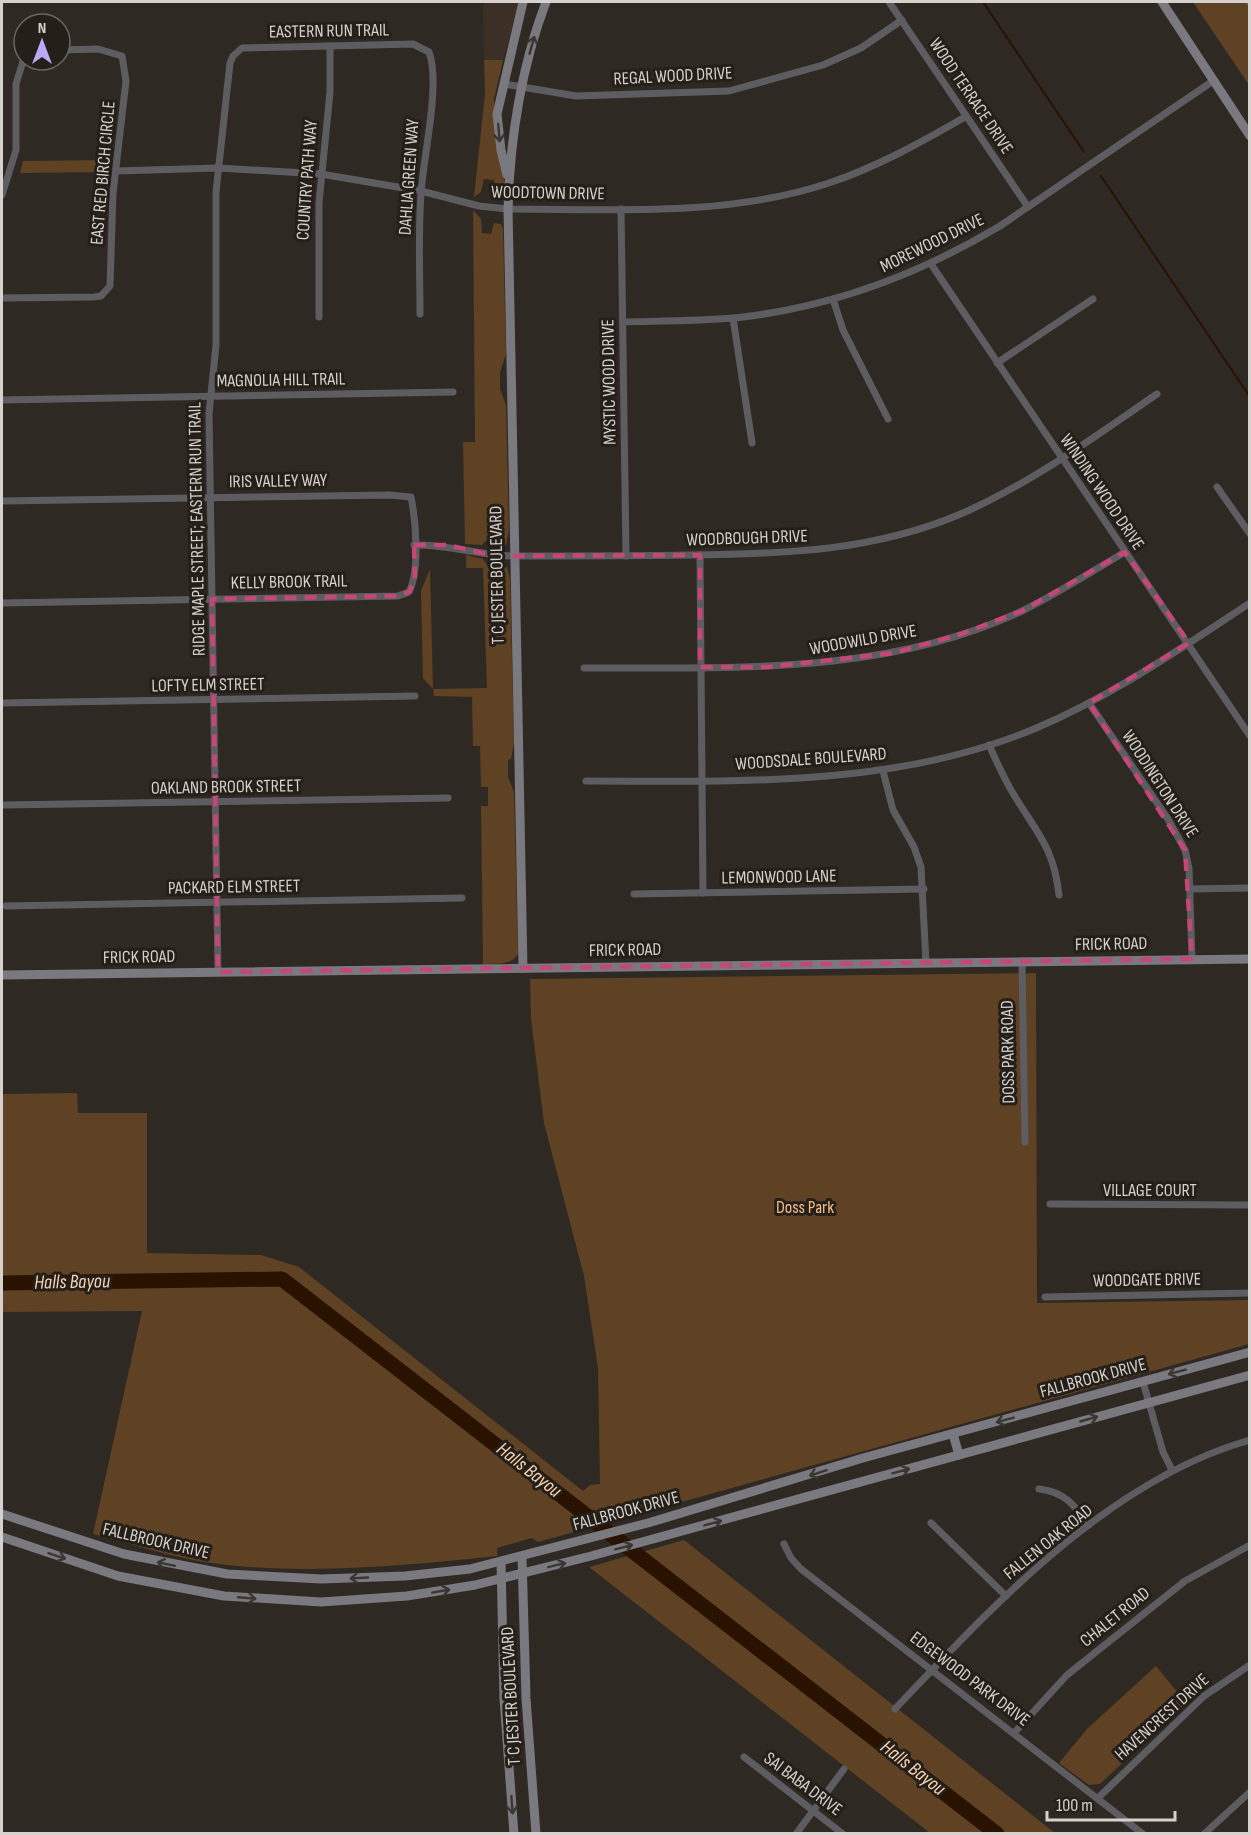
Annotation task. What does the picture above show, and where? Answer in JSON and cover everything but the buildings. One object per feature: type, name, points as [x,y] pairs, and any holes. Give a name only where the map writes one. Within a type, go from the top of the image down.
[{"type":"street","name":"T C JESTER BOULEVARD","points":[[509,180],[501,150],[497,114],[523,2]]},
{"type":"street","name":"T C JESTER BOULEVARD","points":[[523,968],[508,209],[509,180],[521,89],[546,2]]},
{"type":"street","name":"WOOD TERRACE DRIVE","points":[[889,2],[1028,207]]},
{"type":"street","points":[[1162,2],[1250,136]]},
{"type":"street","name":"REGAL WOOD DRIVE","points":[[504,84],[521,89],[576,96],[729,91],[823,66],[861,48],[902,20]]},
{"type":"street","name":"EASTERN RUN TRAIL","points":[[237,52],[248,47],[413,44],[422,46]]},
{"type":"street","name":"COUNTRY PATH WAY","points":[[319,317],[317,251],[321,174],[330,92],[330,46]]},
{"type":"street","name":"DAHLIA GREEN WAY","points":[[420,314],[421,191],[432,60],[429,52],[422,46]]},
{"type":"street","name":"EAST RED BIRCH CIRCLE","points":[[2,298],[94,297],[106,292],[112,278],[112,214],[126,81],[122,56],[98,49],[72,50]]},
{"type":"street","name":"RIDGE MAPLE STREET; EASTERN RUN TRAIL","points":[[218,972],[210,397],[216,345],[215,230],[218,168],[230,63],[237,52]]},
{"type":"street","points":[[2,195],[16,150],[16,84],[19,72]]},
{"type":"street","name":"MOREWOOD DRIVE","points":[[623,322],[733,318],[833,299],[868,289],[931,264],[964,247],[1028,207],[1213,81]]},
{"type":"street","name":"WOODTOWN DRIVE","points":[[116,171],[218,168],[321,174],[421,191],[478,206],[508,209],[621,209],[724,205],[786,195],[866,169],[906,151],[965,117]]},
{"type":"street","name":"MYSTIC WOOD DRIVE","points":[[621,209],[626,556]]},
{"type":"street","name":"WINDING WOOD DRIVE","points":[[931,264],[1250,736]]},
{"type":"street","points":[[833,299],[843,330],[888,419]]},
{"type":"street","points":[[998,363],[1093,299]]},
{"type":"street","points":[[733,318],[752,443]]},
{"type":"street","name":"MAGNOLIA HILL TRAIL","points":[[2,400],[453,392]]},
{"type":"street","name":"WOODBOUGH DRIVE","points":[[414,545],[448,545],[494,556],[700,555],[809,552],[852,547],[888,538],[961,514],[1062,459],[1157,394]]},
{"type":"street","points":[[1217,487],[1250,534]]},
{"type":"street","name":"IRIS VALLEY WAY","points":[[2,501],[389,495],[411,497]]},
{"type":"street","name":"KELLY BROOK TRAIL","points":[[2,603],[398,596],[409,592],[415,580],[414,514],[411,497]]},
{"type":"street","name":"WOODWILD DRIVE","points":[[584,668],[768,668],[831,663],[894,653],[961,634],[1022,611],[1125,552]]},
{"type":"street","points":[[700,555],[704,893]]},
{"type":"street","name":"WOODSDALE BOULEVARD","points":[[586,781],[801,779],[883,771],[989,745],[1034,729],[1089,703],[1143,673],[1250,603]]},
{"type":"street","name":"LOFTY ELM STREET","points":[[2,704],[415,696]]},
{"type":"street","name":"WOODINGTON DRIVE","points":[[1089,703],[1177,834],[1185,850],[1190,889],[1192,959]]},
{"type":"street","points":[[989,745],[1013,794],[1050,853],[1059,895]]},
{"type":"street","points":[[883,771],[893,810],[914,847],[921,867],[924,889],[926,963]]},
{"type":"street","name":"OAKLAND BROOK STREET","points":[[4,806],[448,798]]},
{"type":"street","points":[[1190,889],[1250,888]]},
{"type":"street","name":"LEMONWOOD LANE","points":[[634,894],[924,889]]},
{"type":"street","name":"PACKARD ELM STREET","points":[[6,906],[462,898]]},
{"type":"street","name":"FRICK ROAD","points":[[2,975],[1250,959]]},
{"type":"street","name":"DOSS PARK ROAD","points":[[1022,962],[1025,1142]]},
{"type":"street","name":"VILLAGE COURT","points":[[1050,1204],[1250,1205]]},
{"type":"street","name":"WOODGATE DRIVE","points":[[1045,1297],[1250,1293]]},
{"type":"street","name":"FALLBROOK DRIVE","points":[[2,1514],[124,1554],[227,1574],[300,1579],[439,1573],[522,1557],[648,1523],[863,1458],[1250,1352]]},
{"type":"street","name":"FALLBROOK DRIVE","points":[[2,1537],[118,1576],[191,1591],[321,1602],[407,1596],[500,1579],[657,1539],[1250,1375]]},
{"type":"street","points":[[1143,1382],[1163,1452],[1172,1470]]},
{"type":"street","points":[[953,1434],[958,1455]]},
{"type":"street","name":"FALLEN OAK ROAD","points":[[895,1709],[1006,1596],[1089,1525],[1172,1470],[1250,1440]]},
{"type":"street","points":[[769,1488],[774,1506]]},
{"type":"street","points":[[1039,1489],[1059,1492],[1067,1498],[1089,1525]]},
{"type":"street","points":[[931,1523],[1006,1596]]},
{"type":"street","name":"EDGEWOOD PARK DRIVE","points":[[784,1544],[791,1558],[801,1569],[1143,1833]]},
{"type":"street","name":"CHALET ROAD","points":[[1015,1732],[1067,1675],[1139,1617],[1185,1581],[1250,1545]]},
{"type":"street","name":"T C JESTER BOULEVARD","points":[[522,1557],[526,1698],[536,1833]]},
{"type":"street","name":"T C JESTER BOULEVARD","points":[[501,1562],[504,1688],[514,1833]]},
{"type":"street","name":"HAVENCREST DRIVE","points":[[1099,1797],[1204,1696],[1250,1665]]},
{"type":"street","name":"SAI BABA DRIVE","points":[[744,1757],[843,1833]]},
{"type":"street","points":[[796,1833],[844,1769]]},
{"type":"street","points":[[1204,1833],[1250,1792]]},
{"type":"highlighted area","points":[[414,545],[448,545],[494,556],[700,555],[700,667],[768,667],[894,653],[961,634],[1022,611],[1125,552],[1189,643],[1089,703],[1185,850],[1192,959],[218,972],[212,599],[398,596],[409,592],[415,580]]},
{"type":"shaded area","points":[[483,2],[519,2],[503,60],[484,60]]},
{"type":"green space","points":[[1193,2],[1249,2],[1249,85]]},
{"type":"green space","points":[[484,60],[503,60],[494,99],[505,185],[501,196],[496,195],[494,180],[484,179],[481,192],[474,197],[485,94]]},
{"type":"green space","points":[[107,160],[106,172],[20,173],[23,161]]},
{"type":"green space","points":[[473,210],[481,219],[482,233],[491,234],[494,223],[501,224],[503,229],[506,354],[500,372],[500,389],[506,405],[509,531],[506,545],[501,545],[497,529],[488,529],[488,538],[482,545],[465,544],[463,442],[475,442]]},
{"type":"green space","points":[[466,555],[483,559],[489,568],[507,567],[510,578],[514,743],[511,759],[508,760],[508,777],[514,792],[518,954],[507,962],[483,964],[481,806],[488,806],[488,787],[481,787],[480,746],[473,746],[472,697],[434,696],[433,689],[487,688],[483,568],[466,568]]},
{"type":"green space","points":[[430,569],[433,689],[423,678],[421,591]]},
{"type":"green space","name":"Doss Park","points":[[1036,973],[1037,1303],[1249,1300],[1249,1344],[538,1542],[532,1538],[497,1548],[497,1556],[350,1568],[240,1566],[204,1562],[162,1553],[93,1534],[142,1311],[2,1312],[2,1094],[77,1093],[78,1113],[147,1113],[147,1253],[261,1255],[299,1267],[583,1491],[590,1485],[600,1484],[598,1368],[584,1276],[544,1123],[531,1019],[530,979]]},
{"type":"green space","points":[[684,1540],[1055,1833],[930,1833],[589,1567]]},
{"type":"green space","points":[[1156,1666],[1186,1703],[1100,1784],[1089,1785],[1059,1763],[1087,1729]]},
{"type":"waterway","points":[[983,2],[1084,152]]},
{"type":"waterway","points":[[1101,176],[1250,397]]},
{"type":"waterway","name":"Halls Bayou","points":[[2,1283],[282,1279],[997,1834]]}]
